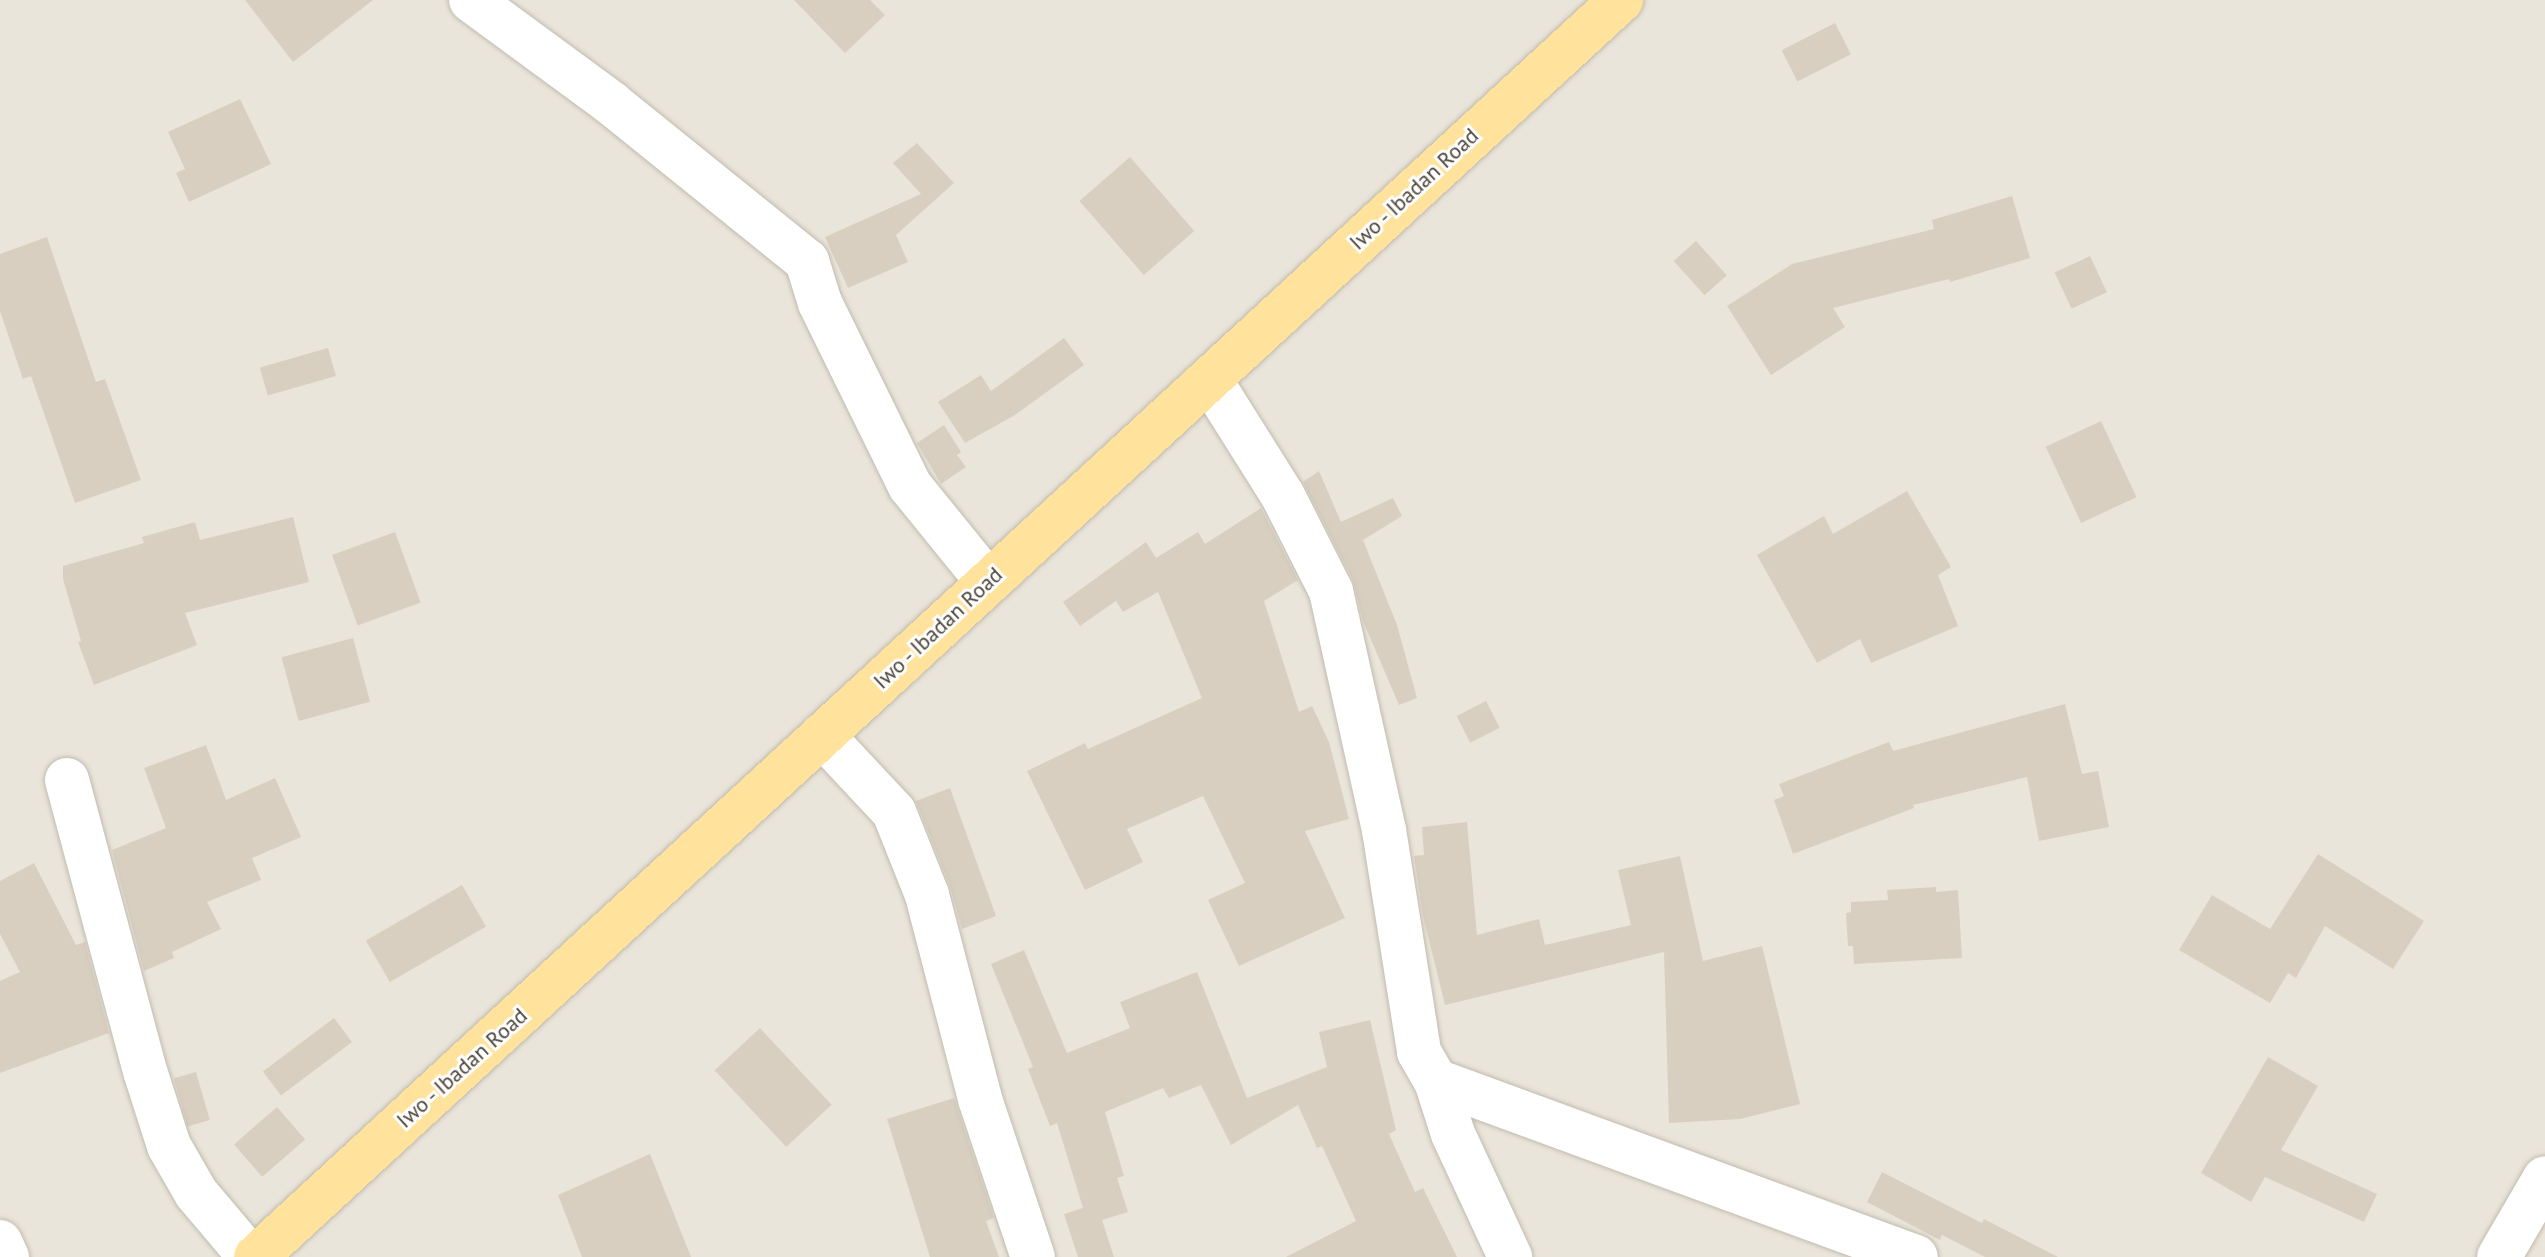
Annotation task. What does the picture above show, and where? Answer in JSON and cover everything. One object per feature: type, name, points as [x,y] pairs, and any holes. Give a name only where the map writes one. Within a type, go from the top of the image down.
[{"type":"main road","name":"Iwo - Ibadan Road","points":[[253,1257],[1621,0]]},
{"type":"street","points":[[471,0],[611,103],[807,261],[820,303],[910,486],[988,582]]},
{"type":"street","points":[[1210,380],[1283,496],[1331,591],[1384,830],[1419,1052],[1436,1081],[1453,1134],[1510,1257]]},
{"type":"street","points":[[822,735],[894,812],[927,895],[980,1099],[1033,1257]]},
{"type":"street","points":[[67,780],[146,1074],[169,1146],[196,1193],[253,1257]]},
{"type":"street","points":[[1436,1081],[1916,1257]]},
{"type":"street","points":[[2499,1257],[2545,1178]]},
{"type":"street","points":[[0,1242],[7,1257]]},
{"type":"shaded area","points":[[0,0],[2545,0],[2545,1257],[0,1257]]},
{"type":"building","points":[[245,0],[373,0],[293,62]]},
{"type":"building","points":[[794,0],[870,0],[885,15],[845,53]]},
{"type":"building","points":[[1835,23],[1851,54],[1797,81],[1782,50]]},
{"type":"building","points":[[240,99],[271,164],[189,202],[176,173],[185,169],[168,132]]},
{"type":"building","points":[[917,143],[954,183],[896,235],[908,262],[848,288],[825,237],[921,194],[893,163]]},
{"type":"building","points":[[1130,157],[1194,231],[1144,275],[1079,201]]},
{"type":"building","points":[[2012,196],[2030,258],[1950,282],[1949,279],[1833,308],[1845,327],[1771,375],[1727,306],[1792,264],[1934,229],[1932,220]]},
{"type":"building","points":[[47,237],[96,382],[105,379],[141,480],[75,503],[31,376],[23,379],[0,311],[0,254]]},
{"type":"building","points":[[1696,241],[1727,275],[1704,295],[1674,261]]},
{"type":"building","points":[[2090,256],[2107,292],[2072,309],[2055,272]]},
{"type":"building","points":[[1064,338],[1084,365],[1015,415],[965,443],[938,402],[981,375],[991,391]]},
{"type":"building","points":[[328,348],[336,376],[268,395],[260,368]]},
{"type":"building","points":[[2101,421],[2136,497],[2081,523],[2046,447]]},
{"type":"building","points":[[944,425],[961,452],[957,455],[966,467],[941,484],[917,443]]},
{"type":"building","points":[[1319,471],[1341,522],[1393,498],[1402,516],[1363,540],[1397,625],[1417,698],[1399,705],[1363,621],[1353,580],[1303,482]]},
{"type":"building","points":[[1907,491],[1951,567],[1938,575],[1958,626],[1871,663],[1860,639],[1817,663],[1757,555],[1824,516],[1833,534]]},
{"type":"building","points":[[1261,508],[1298,580],[1264,601],[1299,712],[1312,706],[1329,742],[1349,819],[1305,831],[1345,918],[1239,966],[1208,900],[1245,883],[1203,796],[1127,829],[1143,862],[1085,890],[1027,771],[1085,743],[1088,749],[1202,698],[1158,592],[1123,612],[1116,601],[1080,626],[1063,602],[1146,542],[1156,558],[1198,532],[1205,544]]},
{"type":"building","points":[[293,517],[309,582],[185,613],[197,645],[94,685],[78,642],[81,641],[63,579],[63,566],[144,543],[142,537],[195,522],[200,540]]},
{"type":"building","points":[[395,532],[421,602],[358,625],[332,555]]},
{"type":"building","points":[[353,638],[370,702],[299,721],[282,657]]},
{"type":"building","points":[[1486,701],[1500,728],[1470,743],[1457,716]]},
{"type":"building","points":[[2065,704],[2082,774],[2098,771],[2109,827],[2039,841],[2027,777],[1913,805],[1914,808],[1793,854],[1774,800],[1784,796],[1779,784],[1889,742],[1893,751]]},
{"type":"building","points":[[206,745],[226,800],[275,778],[301,837],[252,858],[261,880],[207,902],[221,929],[172,952],[174,958],[144,971],[112,850],[166,828],[144,768]]},
{"type":"building","points":[[950,788],[996,916],[962,929],[950,886],[916,801]]},
{"type":"building","points":[[1467,822],[1477,935],[1539,919],[1545,945],[1631,925],[1618,870],[1680,856],[1703,961],[1762,946],[1800,1104],[1740,1119],[1669,1123],[1664,952],[1445,1005],[1423,916],[1414,856],[1424,855],[1422,827]]},
{"type":"building","points":[[2318,854],[2424,921],[2393,969],[2325,926],[2296,978],[2288,973],[2270,1003],[2179,950],[2212,895],[2270,929]]},
{"type":"building","points":[[34,863],[76,945],[85,942],[109,1033],[0,1073],[0,981],[20,972],[0,934],[0,881]]},
{"type":"building","points":[[462,885],[486,927],[390,982],[366,940]]},
{"type":"building","points":[[1936,887],[1936,892],[1958,890],[1962,958],[1854,964],[1853,946],[1848,946],[1846,913],[1851,912],[1851,902],[1888,900],[1887,890]]},
{"type":"building","points":[[1024,950],[1067,1053],[1130,1028],[1120,1002],[1197,972],[1247,1098],[1327,1067],[1319,1032],[1370,1020],[1396,1130],[1389,1134],[1415,1192],[1423,1188],[1457,1257],[1286,1257],[1356,1221],[1322,1146],[1317,1148],[1298,1105],[1231,1145],[1201,1085],[1169,1098],[1163,1088],[1105,1112],[1124,1176],[1117,1178],[1128,1212],[1102,1220],[1114,1257],[1078,1257],[1064,1214],[1083,1208],[1057,1123],[1050,1126],[1028,1069],[1033,1067],[991,964]]},
{"type":"building","points":[[334,1018],[352,1042],[281,1096],[263,1072]]},
{"type":"building","points":[[760,1028],[832,1105],[786,1147],[715,1070]]},
{"type":"building","points":[[2268,1057],[2318,1086],[2281,1150],[2377,1194],[2364,1222],[2265,1177],[2251,1202],[2201,1173]]},
{"type":"building","points":[[196,1072],[210,1120],[188,1126],[174,1078]]},
{"type":"building","points":[[954,1098],[994,1218],[986,1221],[999,1257],[930,1257],[887,1119]]},
{"type":"building","points":[[277,1107],[305,1139],[262,1177],[234,1144]]},
{"type":"building","points":[[650,1154],[691,1257],[582,1257],[558,1195]]},
{"type":"building","points":[[1882,1172],[1982,1223],[1984,1219],[2058,1257],[1985,1257],[1942,1235],[1940,1240],[1867,1202]]}]
